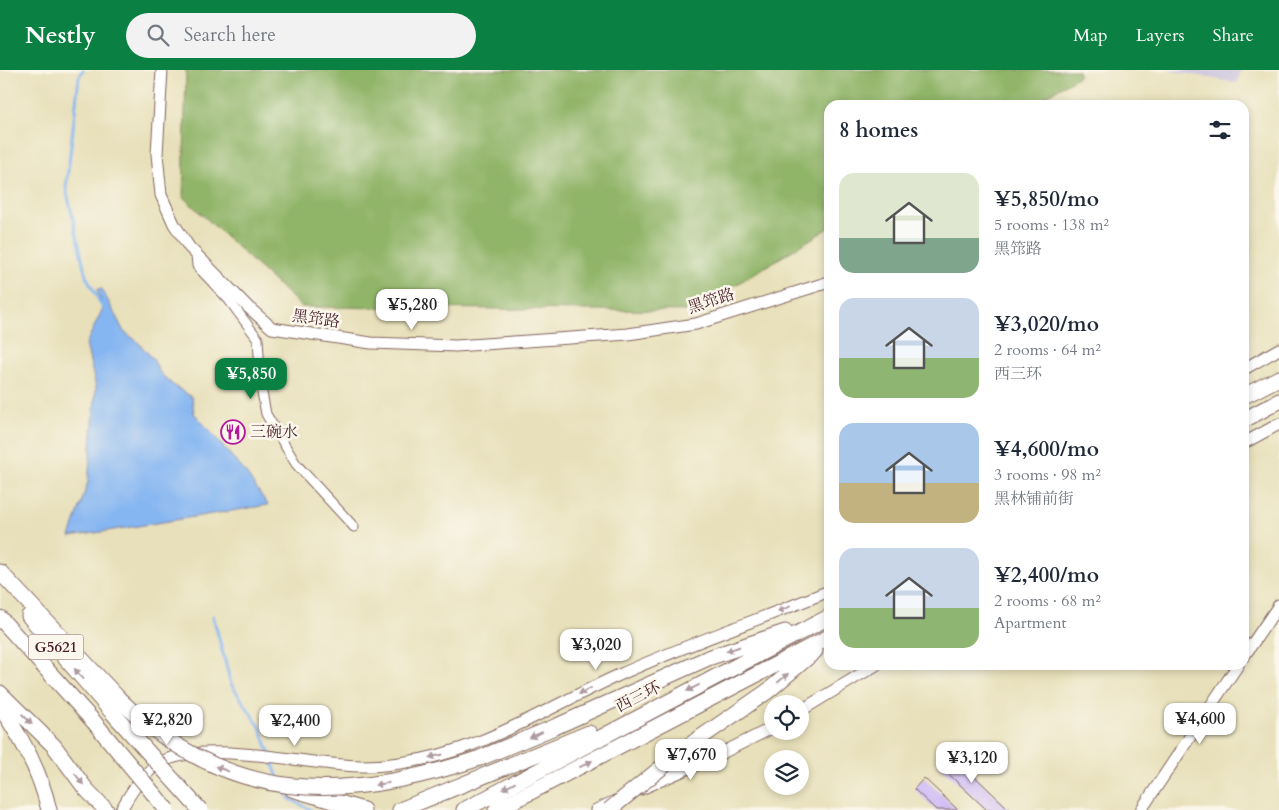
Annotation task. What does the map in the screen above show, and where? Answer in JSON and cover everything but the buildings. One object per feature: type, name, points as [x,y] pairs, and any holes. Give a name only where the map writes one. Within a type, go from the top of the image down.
[{"type":"highway","points":[[1249,393],[1279,378]]},
{"type":"highway","points":[[1249,417],[1279,401]]},
{"type":"highway","points":[[0,572],[115,705],[155,732],[191,755],[231,772],[363,810]]},
{"type":"highway","name":"G5621","points":[[0,584],[115,705],[200,810]]},
{"type":"highway","name":"G5621","points":[[0,618],[94,722],[167,810]]},
{"type":"highway","points":[[274,785],[340,788],[381,784],[440,771],[480,758],[550,729],[708,658],[824,619]]},
{"type":"highway","name":"西三环","points":[[464,810],[824,620]]},
{"type":"highway","points":[[496,810],[824,641]]},
{"type":"highway","points":[[609,810],[687,747],[768,691],[824,642]]},
{"type":"highway","points":[[0,693],[54,746],[85,788],[106,810]]},
{"type":"highway","points":[[400,810],[660,705]]},
{"type":"highway","points":[[0,707],[31,758],[49,810]]},
{"type":"main road","name":"黑筇路","points":[[162,70],[157,154],[161,195],[174,224],[196,254],[248,308],[272,328],[380,343],[456,346],[663,330],[696,324],[824,284]]},
{"type":"main road","points":[[1249,365],[1279,349]]},
{"type":"main road","points":[[1249,440],[1279,424]]},
{"type":"main road","points":[[121,810],[142,778],[161,762],[185,753],[217,752],[368,767],[410,761],[472,745],[637,667],[824,593]]},
{"type":"main road","points":[[1249,649],[1279,605]]},
{"type":"main road","points":[[809,706],[868,670]]},
{"type":"main road","points":[[1141,810],[1235,670]]},
{"type":"main road","points":[[596,810],[716,756],[764,732]]},
{"type":"street","points":[[196,254],[197,266],[229,300],[258,339],[261,388],[266,414],[296,464],[354,527]]},
{"type":"shaded area","points":[[1166,70],[1241,70],[1237,83]]},
{"type":"green space","points":[[186,70],[1078,70],[1079,76],[1039,100],[824,100],[824,231],[693,311],[302,307],[183,197]]},
{"type":"water","name":"三碗水","points":[[97,289],[102,289],[124,332],[137,341],[153,359],[160,373],[173,385],[192,397],[194,413],[246,473],[268,505],[70,537],[88,482],[96,387],[86,344],[103,308]]},
{"type":"waterway","points":[[83,70],[79,77],[66,188],[86,276],[103,308]]},
{"type":"waterway","points":[[213,616],[231,684],[260,727],[270,755]]},
{"type":"waterway","points":[[272,761],[278,778]]},
{"type":"waterway","points":[[286,793],[290,799],[311,810]]},
{"type":"place","name":"三碗水","points":[[233,432]]}]
